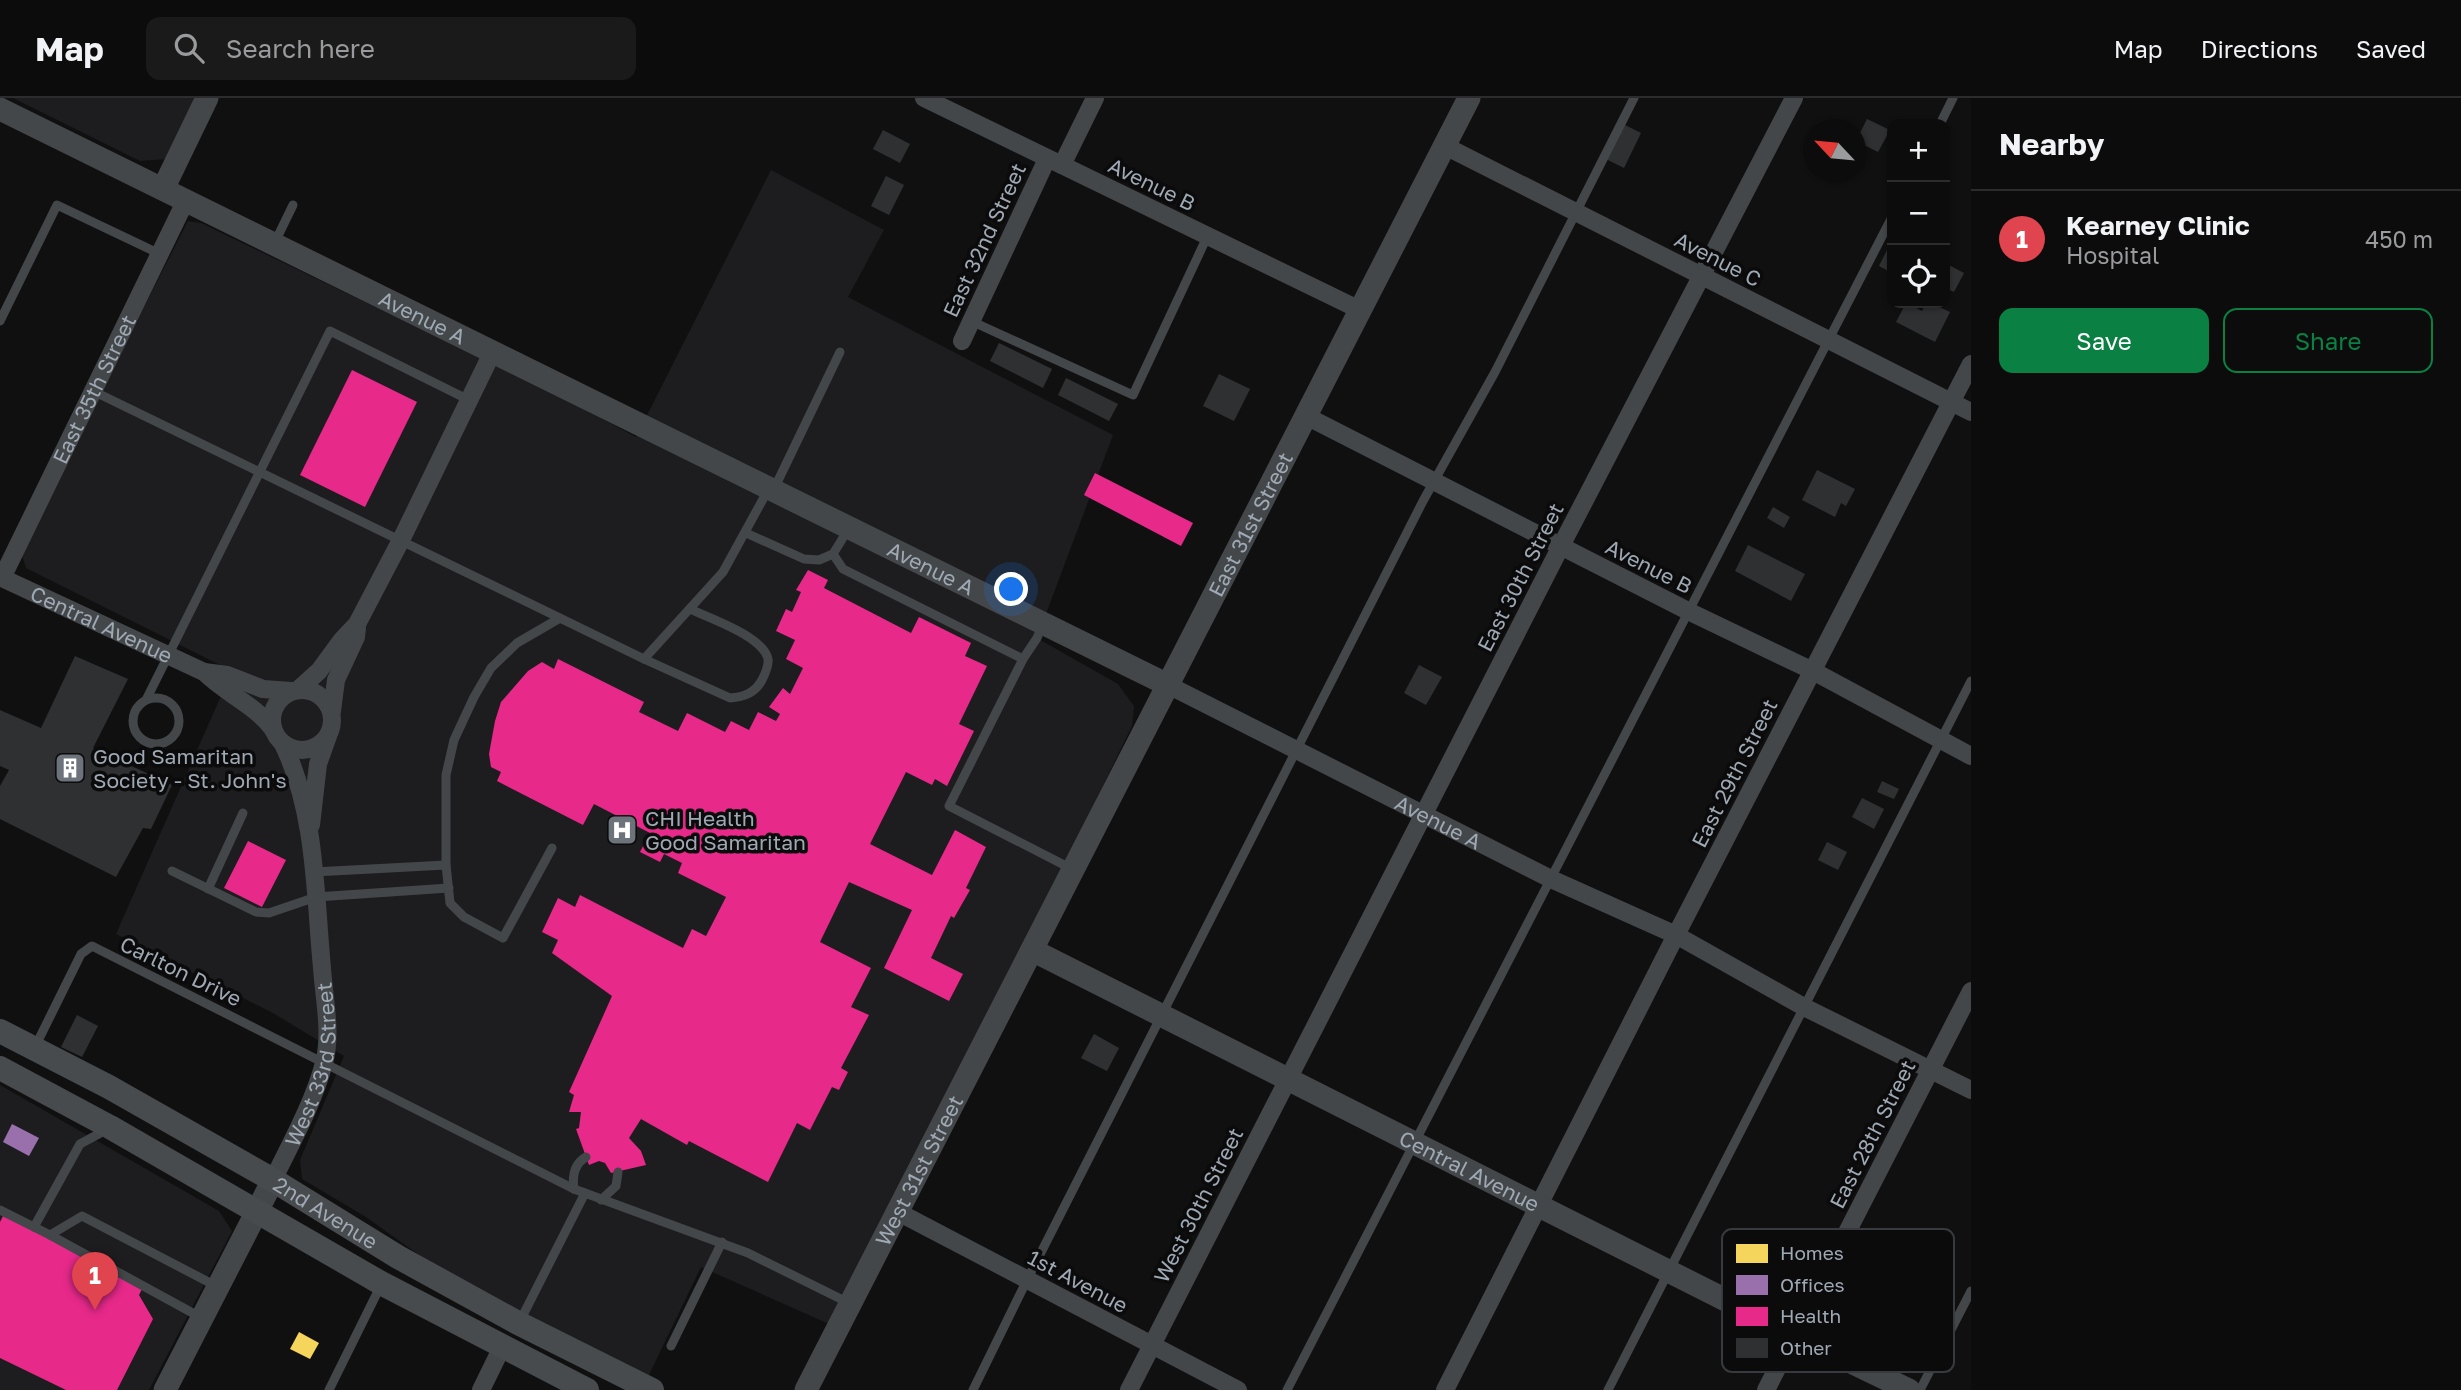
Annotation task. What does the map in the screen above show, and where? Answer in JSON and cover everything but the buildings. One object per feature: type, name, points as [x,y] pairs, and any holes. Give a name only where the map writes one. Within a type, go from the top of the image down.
[{"type":"main road","name":"2nd Avenue","points":[[0,1031],[109,1087],[273,1180],[398,1257],[518,1323],[652,1390]]},
{"type":"main road","name":"2nd Avenue","points":[[0,1068],[110,1127],[381,1283],[587,1390]]},
{"type":"street","points":[[163,189],[207,98]]},
{"type":"street","name":"Avenue B","points":[[924,98],[1360,310]]},
{"type":"street","name":"East 32nd Street","points":[[962,341],[1055,162],[1095,98]]},
{"type":"street","name":"East 31st Street","points":[[1032,950],[1469,98]]},
{"type":"street","name":"East 30th Street","points":[[1288,1078],[1794,98]]},
{"type":"street","name":"Avenue A","points":[[0,109],[1044,622],[1551,879],[1676,935],[1804,1007],[1971,1090]]},
{"type":"street","name":"Avenue C","points":[[1444,145],[1971,412]]},
{"type":"street","name":"East 35th Street","points":[[1,579],[186,200]]},
{"type":"street","points":[[357,624],[356,637],[336,680],[333,724],[328,736],[319,745],[307,750],[295,750],[278,737],[273,709],[280,698],[319,671],[357,624],[493,351]]},
{"type":"street","name":"East 29th Street","points":[[1445,1390],[1971,364]]},
{"type":"street","name":"Avenue B","points":[[1306,416],[1690,612],[1812,671],[1971,756]]},
{"type":"street","name":"Central Avenue","points":[[1,579],[204,672],[227,675],[263,690],[295,690]]},
{"type":"street","name":"Central Avenue","points":[[204,672],[219,687],[256,710],[278,737]]},
{"type":"street","points":[[295,690],[316,692],[326,700],[332,711]]},
{"type":"street","name":"West 33rd Street","points":[[310,832],[318,764],[328,736]]},
{"type":"street","name":"West 33rd Street","points":[[165,1390],[273,1180],[325,1062],[327,1027],[310,832],[297,778],[278,737]]},
{"type":"street","name":"Central Avenue","points":[[1032,950],[1722,1298]]},
{"type":"street","name":"West 31st Street","points":[[806,1390],[1032,950]]},
{"type":"street","name":"East 28th Street","points":[[1849,1229],[1971,991]]},
{"type":"street","name":"West 30th Street","points":[[1129,1390],[1288,1078]]},
{"type":"street","name":"1st Avenue","points":[[898,1212],[1238,1390]]},
{"type":"street","points":[[481,1390],[502,1347]]},
{"type":"street","name":"East 28th Street","points":[[1766,1390],[1775,1372]]},
{"type":"street","name":"Central Avenue","points":[[1872,1372],[1909,1390]]},
{"type":"lane","points":[[973,1390],[1434,481],[1495,372],[1634,98]]},
{"type":"lane","points":[[1942,119],[1953,98]]},
{"type":"lane","points":[[0,321],[57,205],[160,254]]},
{"type":"lane","points":[[274,244],[293,205]]},
{"type":"lane","points":[[1287,1390],[1887,227]]},
{"type":"lane","points":[[971,321],[1133,395],[1207,237]]},
{"type":"lane","points":[[146,701],[162,699],[175,707],[179,723],[174,737],[168,741],[154,745],[147,743],[136,733],[133,719],[135,712],[146,701],[330,331],[469,400]]},
{"type":"lane","points":[[644,659],[723,572],[772,488],[840,352]]},
{"type":"lane","points":[[93,391],[644,659],[730,698],[742,697],[760,684],[768,660],[764,650],[746,635],[690,609]]},
{"type":"lane","points":[[746,533],[804,559],[819,560],[834,554],[850,527]]},
{"type":"lane","points":[[834,554],[843,569],[1023,659]]},
{"type":"lane","points":[[552,848],[503,938],[464,917],[450,903],[446,865],[446,775],[454,740],[491,668],[517,643],[560,618]]},
{"type":"lane","points":[[1044,622],[949,806],[1074,869]]},
{"type":"lane","points":[[1608,1390],[1971,681]]},
{"type":"lane","points":[[208,888],[243,813]]},
{"type":"lane","points":[[314,873],[446,865]]},
{"type":"lane","points":[[172,871],[256,912],[269,913],[316,897],[449,888]]},
{"type":"lane","name":"Carlton Drive","points":[[34,1049],[81,954],[92,946],[325,1062]]},
{"type":"lane","points":[[325,1062],[574,1189],[722,1242],[850,1304]]},
{"type":"lane","points":[[34,1227],[80,1144],[110,1127]]},
{"type":"lane","points":[[574,1189],[575,1170],[586,1157]]},
{"type":"lane","points":[[601,1200],[616,1186],[618,1172]]},
{"type":"lane","points":[[518,1323],[585,1193]]},
{"type":"lane","points":[[0,1210],[202,1318]]},
{"type":"lane","points":[[50,1235],[82,1216],[218,1287]]},
{"type":"lane","points":[[671,1346],[722,1242]]},
{"type":"lane","points":[[329,1390],[381,1283]]},
{"type":"lane","points":[[1954,1323],[1971,1290]]},
{"type":"lane","points":[[1920,1390],[1929,1372]]},
{"type":"shaded area","points":[[13,98],[196,98],[167,159],[140,161]]},
{"type":"shaded area","name":"CHI Health Good Samaritan","points":[[771,170],[884,230],[848,297],[1113,435],[1037,638],[1118,684],[1134,706],[1132,726],[838,1328],[701,1267],[648,1377],[447,1275],[366,1217],[302,1179],[300,1160],[344,1056],[273,1013],[116,934],[232,671],[26,568],[20,550],[188,221],[201,223],[562,397],[636,437]]},
{"type":"shaded area","points":[[0,1085],[219,1211],[232,1231],[149,1390],[0,1390]]},
{"type":"place","name":"Good Samaritan Society - St. John's","points":[[70,768]]},
{"type":"place","name":"CHI Health Good Samaritan","points":[[622,830]]},
{"type":"place","name":"Kearney Clinic","points":[[95,1310]]}]
